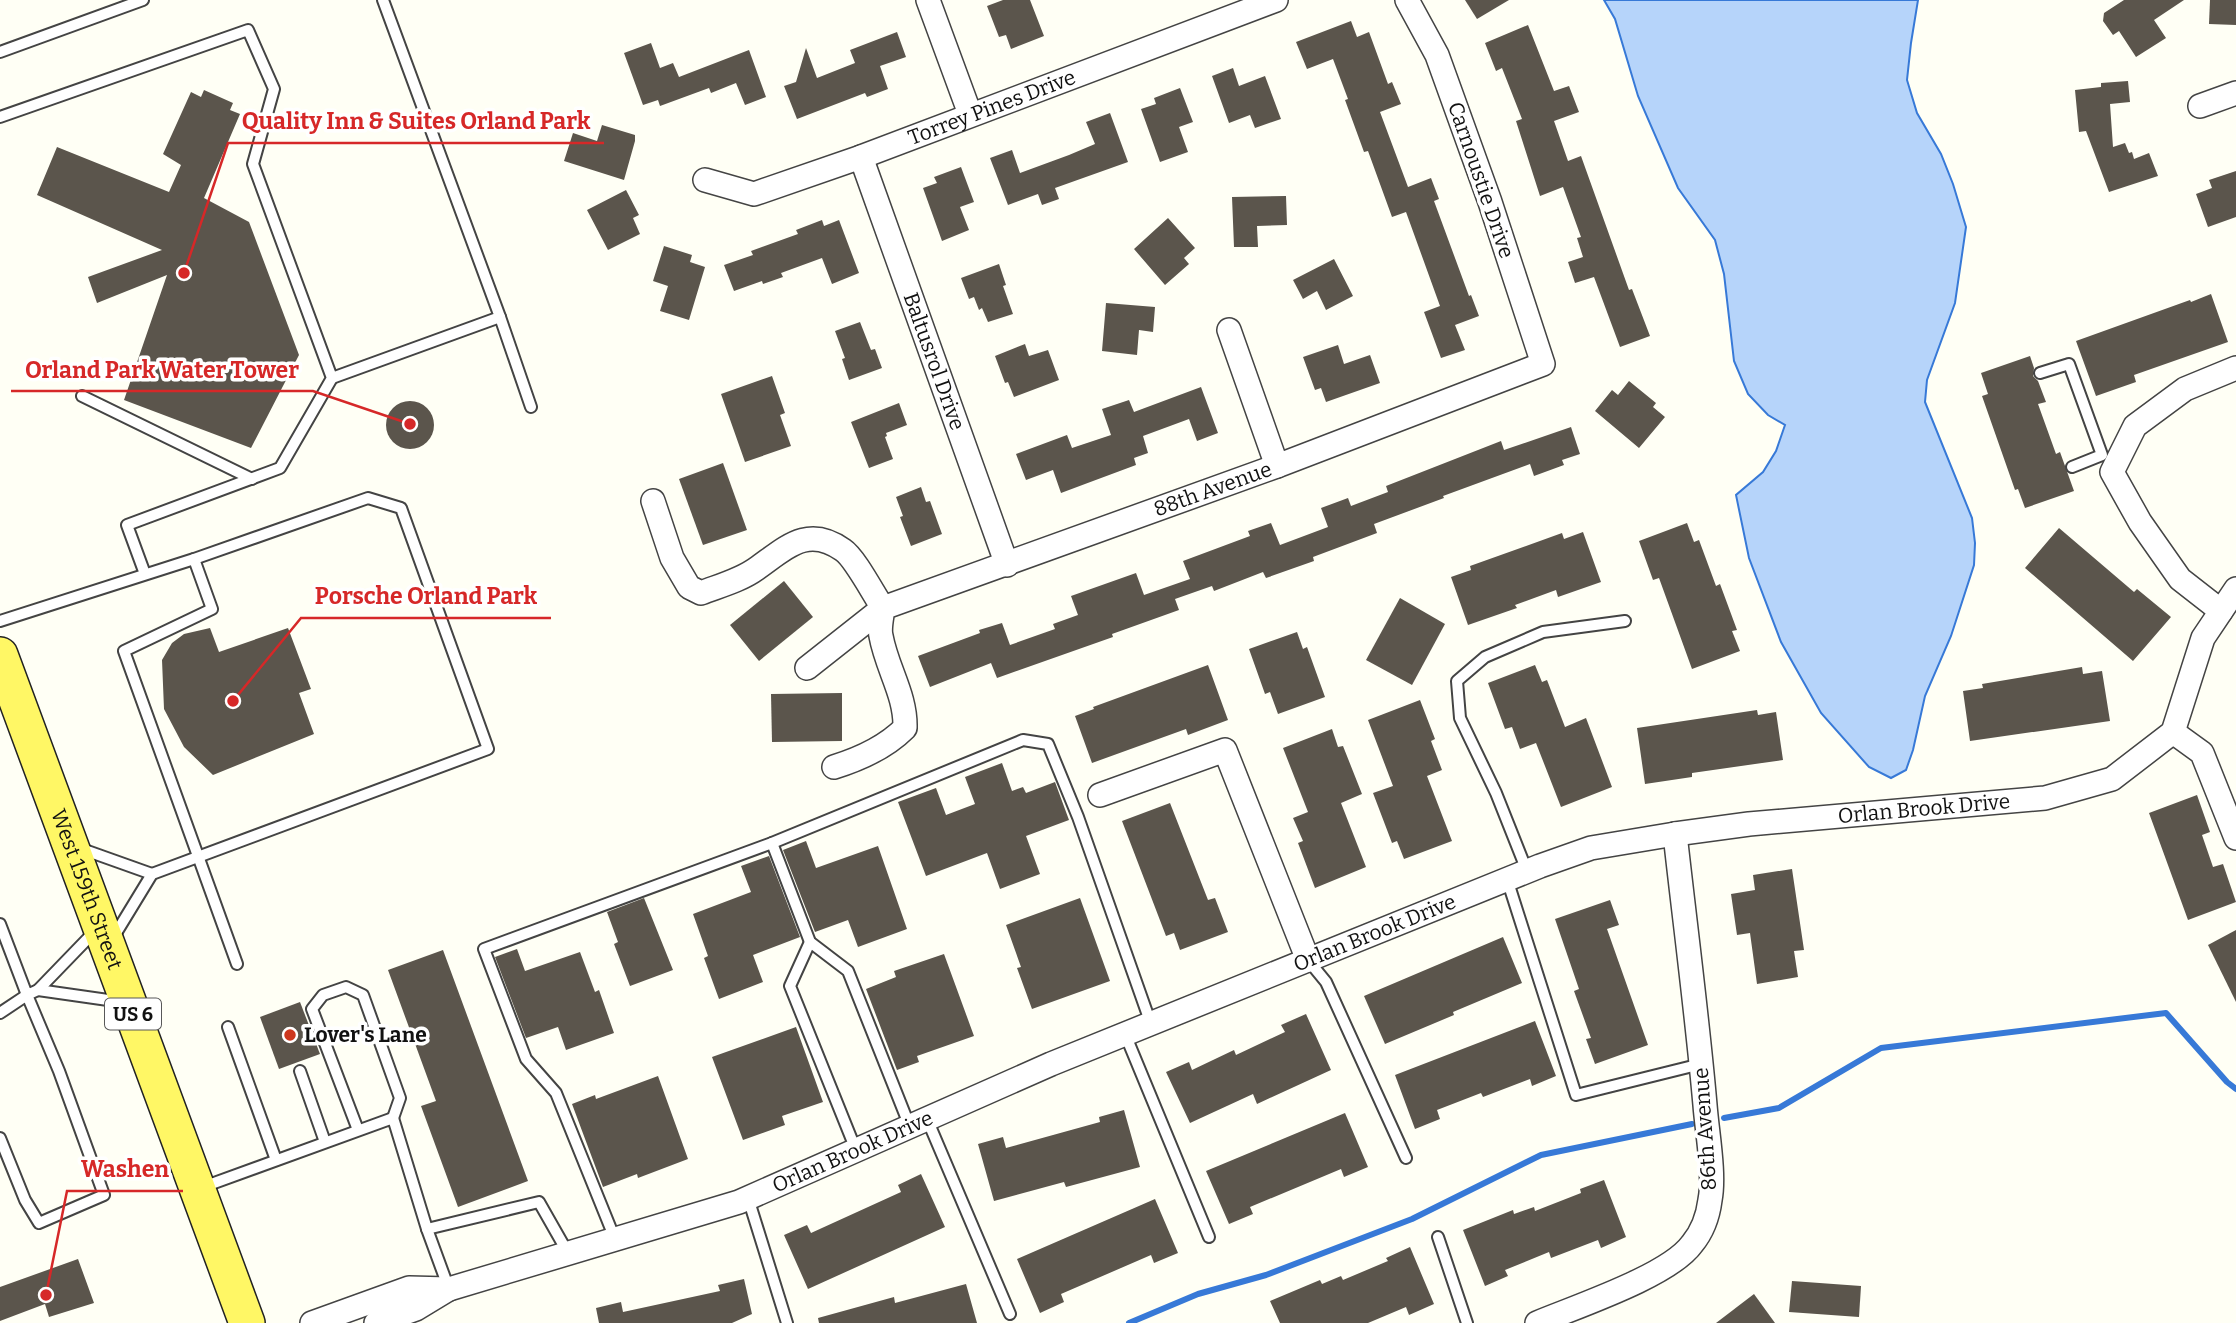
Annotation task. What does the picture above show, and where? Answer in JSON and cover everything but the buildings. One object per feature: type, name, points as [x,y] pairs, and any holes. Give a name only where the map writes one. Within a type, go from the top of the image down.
[{"type":"main road","name":"West 159th Street","points":[[0,655],[247,1323]]},
{"type":"street","points":[[928,0],[970,114]]},
{"type":"street","name":"Torrey Pines Drive","points":[[705,180],[754,194],[861,157],[1276,0]]},
{"type":"street","name":"Carnoustie Drive","points":[[1407,0],[1437,55],[1490,202],[1543,364]]},
{"type":"street","points":[[2200,106],[2236,93]]},
{"type":"street","name":"Baltusrol Drive","points":[[861,157],[1007,565]]},
{"type":"street","points":[[1230,330],[1277,466]]},
{"type":"street","name":"88th Avenue","points":[[807,668],[883,608],[1277,466],[1543,364]]},
{"type":"street","points":[[2221,611],[2180,579],[2140,522],[2112,472],[2109,460],[2135,426],[2185,389],[2236,368]]},
{"type":"street","points":[[653,501],[672,558],[689,587],[701,593],[755,570],[794,542],[820,538],[845,551],[883,608],[880,634],[905,709],[905,728],[893,739],[854,761],[834,767]]},
{"type":"street","points":[[2236,589],[2203,638],[2173,732],[2202,753],[2236,838]]},
{"type":"street","name":"Orlan Brook Drive","points":[[376,1323],[416,1309],[449,1289],[748,1198],[1125,1034],[1517,875],[1591,848],[1749,824],[2045,798],[2112,779],[2173,732]]},
{"type":"street","points":[[1100,795],[1225,750],[1308,960]]},
{"type":"street","name":"86th Avenue","points":[[1537,1323],[1646,1278],[1672,1263],[1691,1246],[1704,1223],[1711,1198],[1710,1161],[1675,834]]},
{"type":"street","name":"Orlan Brook Drive","points":[[312,1323],[409,1288],[449,1289]]},
{"type":"lane","points":[[0,52],[143,0]]},
{"type":"lane","points":[[383,0],[531,407]]},
{"type":"lane","points":[[0,117],[248,30],[274,89],[253,164],[332,378]]},
{"type":"lane","points":[[145,574],[127,525],[280,468],[332,378],[500,317]]},
{"type":"lane","points":[[2040,373],[2069,363],[2109,460],[2071,467]]},
{"type":"lane","points":[[82,396],[252,479]]},
{"type":"lane","points":[[0,621],[194,559],[368,498],[401,508],[488,749],[152,874],[104,937],[38,990],[0,1013]]},
{"type":"lane","points":[[194,559],[212,609],[124,651],[237,964]]},
{"type":"lane","points":[[1625,621],[1543,632],[1485,657],[1457,681],[1460,718],[1496,793],[1517,875],[1528,940],[1576,1095],[1701,1064]]},
{"type":"lane","points":[[615,1239],[556,1093],[526,1059],[484,949],[772,844],[1023,740],[1048,744],[1078,817],[1151,1024]]},
{"type":"lane","points":[[772,844],[810,942],[848,971],[1010,1314]]},
{"type":"lane","points":[[70,845],[152,874]]},
{"type":"lane","points":[[0,924],[26,995],[59,1071],[104,1195],[39,1223],[25,1200],[0,1138]]},
{"type":"lane","points":[[810,942],[790,986],[856,1150]]},
{"type":"lane","points":[[1308,960],[1326,982],[1406,1158]]},
{"type":"lane","points":[[358,1130],[312,1009],[323,995],[346,987],[363,995],[400,1098],[393,1118],[427,1229],[449,1289]]},
{"type":"lane","points":[[38,990],[129,1003]]},
{"type":"lane","points":[[228,1027],[276,1160]]},
{"type":"lane","points":[[1125,1034],[1209,1237]]},
{"type":"lane","points":[[300,1071],[325,1142]]},
{"type":"lane","points":[[197,1189],[393,1118]]},
{"type":"lane","points":[[748,1198],[787,1323]]},
{"type":"lane","points":[[427,1229],[539,1202],[568,1253]]},
{"type":"lane","points":[[1438,1237],[1467,1323]]},
{"type":"water","points":[[1604,0],[1918,0],[1907,80],[1917,113],[1941,154],[1966,227],[1955,303],[1927,380],[1925,402],[1972,518],[1975,543],[1974,565],[1951,636],[1925,696],[1906,770],[1891,778],[1869,767],[1821,713],[1781,642],[1749,558],[1736,495],[1763,472],[1776,451],[1785,425],[1768,415],[1748,394],[1734,361],[1724,274],[1715,240],[1678,188],[1638,96],[1615,19]]},
{"type":"waterway","points":[[1724,1118],[1779,1108],[1881,1048],[2166,1013],[2236,1089]]},
{"type":"waterway","points":[[1129,1323],[1198,1294],[1266,1275],[1412,1219],[1541,1155],[1692,1124]]},
{"type":"place","name":"Quality Inn & Suites Orland Park","points":[[184,273]]},
{"type":"place","name":"Orland Park Water Tower","points":[[410,424]]},
{"type":"place","name":"Porsche Orland Park","points":[[233,701]]},
{"type":"place","name":"Lover's Lane","points":[[290,1035]]},
{"type":"place","name":"Washen","points":[[46,1295]]}]
